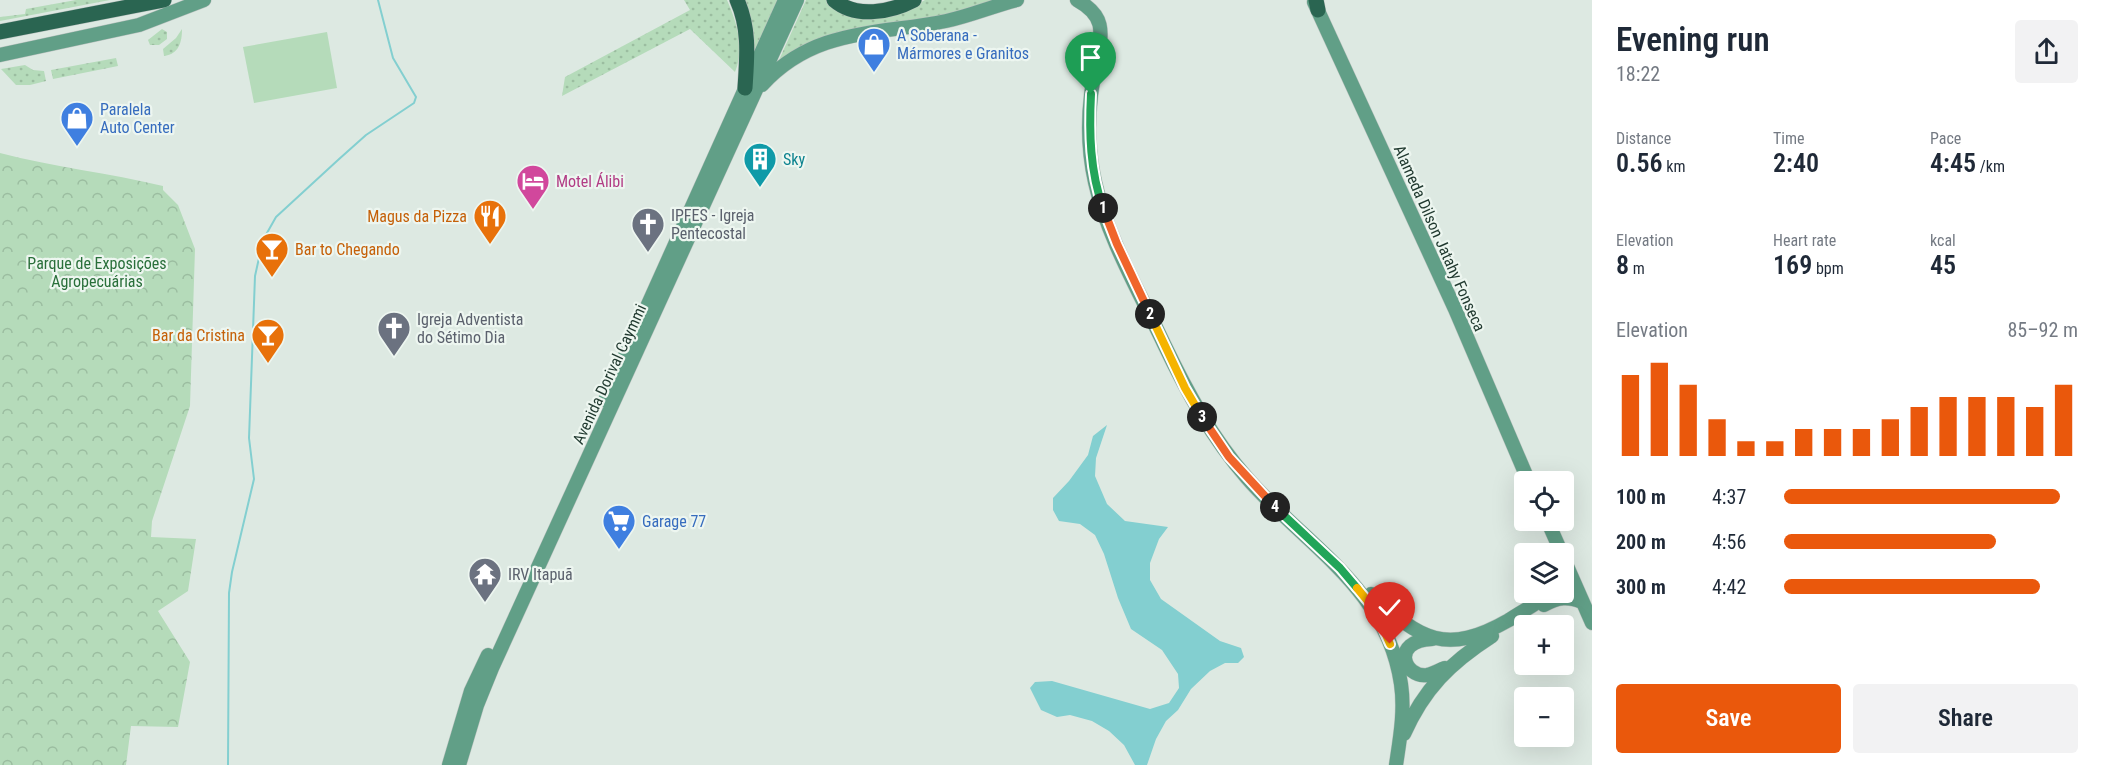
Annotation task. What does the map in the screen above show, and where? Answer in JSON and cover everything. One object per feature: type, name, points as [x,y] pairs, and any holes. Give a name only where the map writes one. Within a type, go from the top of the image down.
[{"type":"highway","points":[[0,32],[164,0]]},
{"type":"highway","points":[[737,0],[745,22],[747,36],[749,90]]},
{"type":"highway","points":[[834,0],[850,9],[872,11],[897,7],[914,0]]},
{"type":"main road","points":[[0,55],[139,25],[204,0]]},
{"type":"main road","name":"Avenida Dorival Caymmi","points":[[459,765],[477,705],[492,668],[749,90],[785,0]]},
{"type":"main road","name":"Avenida Dorival Caymmi","points":[[449,765],[471,691],[749,90],[797,0]]},
{"type":"main road","points":[[749,90],[790,61],[825,43],[861,32],[948,21],[1017,0]]},
{"type":"main road","points":[[1067,0],[1079,1],[1090,8],[1100,21],[1101,37],[1091,94],[1090,148],[1095,182],[1117,244],[1185,388],[1229,457],[1267,500],[1404,624],[1422,633],[1449,641]]},
{"type":"main road","name":"Alameda Dilson Jatahy Fonseca","points":[[1316,3],[1455,309],[1524,471]]},
{"type":"main road","points":[[1340,568],[1375,610],[1390,644],[1401,685],[1400,741],[1396,765]]},
{"type":"main road","points":[[1574,585],[1592,623]]},
{"type":"main road","points":[[1574,598],[1582,602]]},
{"type":"main road","points":[[1457,662],[1428,675],[1416,673],[1406,664],[1406,653],[1411,643],[1416,640],[1467,639],[1494,628],[1534,603]]},
{"type":"main road","points":[[1400,741],[1425,693],[1457,662],[1487,640],[1547,603]]},
{"type":"green space","points":[[76,0],[110,0],[0,21],[0,17],[25,14],[26,9]]},
{"type":"green space","points":[[684,0],[727,0],[740,45],[735,72],[690,29],[562,96],[565,77],[690,10]]},
{"type":"green space","points":[[742,0],[778,0],[751,58]]},
{"type":"green space","points":[[806,0],[828,0],[834,7],[916,5],[925,0],[1001,0],[952,14],[836,33],[802,46],[779,60]]},
{"type":"green space","points":[[162,29],[167,32],[167,39],[159,45],[150,45],[148,40]]},
{"type":"green space","points":[[182,29],[179,47],[173,53],[164,56],[163,49],[176,38]]},
{"type":"green space","points":[[327,32],[337,88],[254,103],[243,47]]},
{"type":"green space","points":[[116,58],[118,66],[53,79],[51,70]]},
{"type":"green space","points":[[25,65],[33,70],[44,71],[46,81],[30,85],[16,85],[1,69]]},
{"type":"green space","name":"Parque de Exposições Agropecuárias","points":[[0,153],[163,186],[163,190],[178,205],[195,249],[190,406],[152,521],[151,537],[196,539],[188,591],[158,611],[190,662],[178,727],[131,726],[126,765],[0,765]]},
{"type":"water","points":[[1107,425],[1096,458],[1095,476],[1107,504],[1125,521],[1168,527],[1159,539],[1150,563],[1150,580],[1161,599],[1220,641],[1241,648],[1244,657],[1238,663],[1225,663],[1210,671],[1191,689],[1178,710],[1166,721],[1156,739],[1147,765],[1135,765],[1124,745],[1109,731],[1092,721],[1070,715],[1057,717],[1041,710],[1030,688],[1035,682],[1052,681],[1150,709],[1169,703],[1179,688],[1178,674],[1162,650],[1131,629],[1095,535],[1080,524],[1059,521],[1053,510],[1053,498],[1088,455],[1093,436]]},
{"type":"waterway","points":[[228,765],[229,593],[254,479],[249,438],[255,276],[263,240],[276,217],[366,135],[414,103],[416,97],[393,58],[378,0]]},
{"type":"place","name":"A Soberana - Mármores e Granitos","points":[[874,73]]},
{"type":"place","name":"Paralela Auto Center","points":[[77,147]]},
{"type":"place","name":"Sky","points":[[760,188]]},
{"type":"place","name":"Motel Álibi","points":[[533,210]]},
{"type":"place","name":"Magus da Pizza","points":[[490,245]]},
{"type":"place","name":"IPFES - Igreja Pentecostal","points":[[648,253]]},
{"type":"place","name":"Bar to Chegando","points":[[272,278]]},
{"type":"place","name":"Igreja Adventista do Sétimo Dia","points":[[394,357]]},
{"type":"place","name":"Bar da Cristina","points":[[268,364]]},
{"type":"place","name":"Garage 77","points":[[619,550]]},
{"type":"place","name":"IRV Itapuã","points":[[485,603]]},
{"type":"route","points":[[1091,94],[1091,159],[1101,204],[1117,244],[1185,388],[1211,431],[1247,478],[1285,518],[1340,568],[1365,597],[1382,622],[1390,644]]}]
